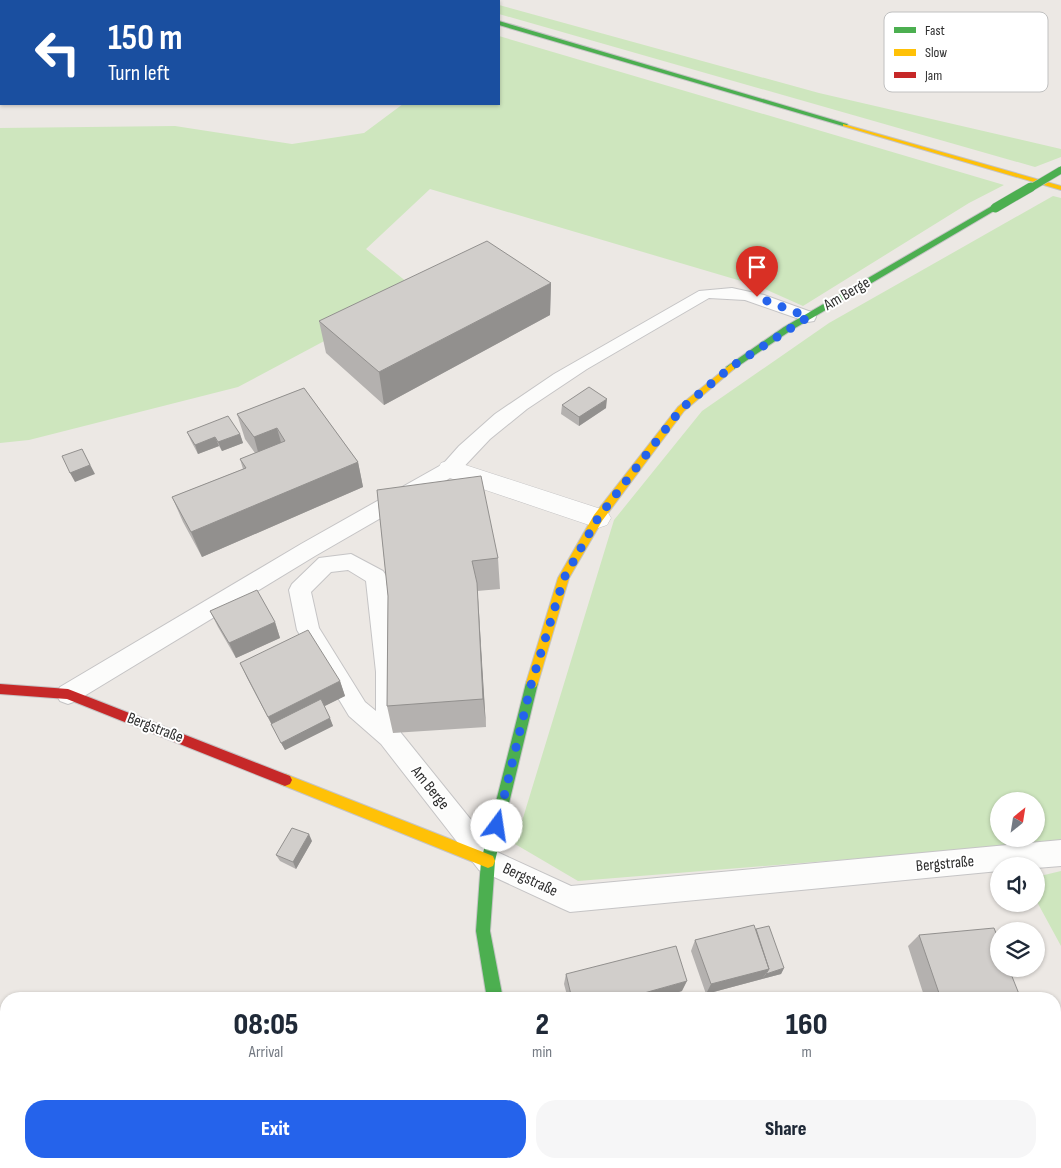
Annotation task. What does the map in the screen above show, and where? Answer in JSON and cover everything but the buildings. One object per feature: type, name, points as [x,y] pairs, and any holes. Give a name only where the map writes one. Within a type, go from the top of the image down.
[{"type":"main road","points":[[500,23],[1061,188]]},
{"type":"main road","name":"Am Berge","points":[[488,861],[531,685],[564,578],[598,518],[681,409],[731,367],[808,317],[1061,170]]},
{"type":"main road","name":"Bergstraße","points":[[0,689],[68,694],[488,861]]},
{"type":"main road","points":[[488,861],[483,931],[494,992]]},
{"type":"street","points":[[450,469],[598,518]]},
{"type":"lane","points":[[68,694],[308,550],[450,469],[467,448],[501,417],[534,394],[705,294],[722,291],[757,297],[808,317]]},
{"type":"lane","points":[[308,550],[326,564],[351,562],[376,577],[387,672],[389,736]]},
{"type":"lane","name":"Am Berge","points":[[326,564],[300,590],[308,630],[357,709],[389,736],[488,861]]},
{"type":"lane","name":"Bergstraße","points":[[488,861],[570,899],[1061,853]]},
{"type":"green space","points":[[500,5],[819,93],[1061,149],[1061,157],[1035,167],[500,14]]},
{"type":"green space","points":[[500,36],[1004,185],[969,203],[803,306],[758,286],[430,189],[366,249],[418,291],[238,387],[29,440],[0,443],[0,128],[175,126],[292,144],[364,133],[402,105],[500,105]]},
{"type":"green space","points":[[1053,196],[1061,198],[1061,842],[1045,843],[1045,792],[990,792],[990,848],[578,881],[515,844],[614,520],[702,411],[829,323]]},
{"type":"green space","points":[[1061,871],[1061,946],[1043,912],[1045,912],[1045,875]]},
{"type":"traffic: fast","points":[[500,23],[845,125]]},
{"type":"traffic: fast","points":[[995,208],[1061,170]]},
{"type":"traffic: fast","points":[[731,367],[787,329],[995,208]]},
{"type":"traffic: fast","points":[[494,992],[483,931],[488,861],[532,683]]},
{"type":"traffic: slow","points":[[845,125],[1061,188]]},
{"type":"traffic: slow","points":[[532,683],[564,578],[598,518],[681,409],[731,367]]},
{"type":"traffic: slow","points":[[285,780],[488,861]]},
{"type":"traffic: jam","points":[[0,689],[68,694],[285,780]]},
{"type":"route","points":[[497,826],[531,685],[564,578],[598,518],[681,409],[731,367],[808,317],[757,297]]}]
